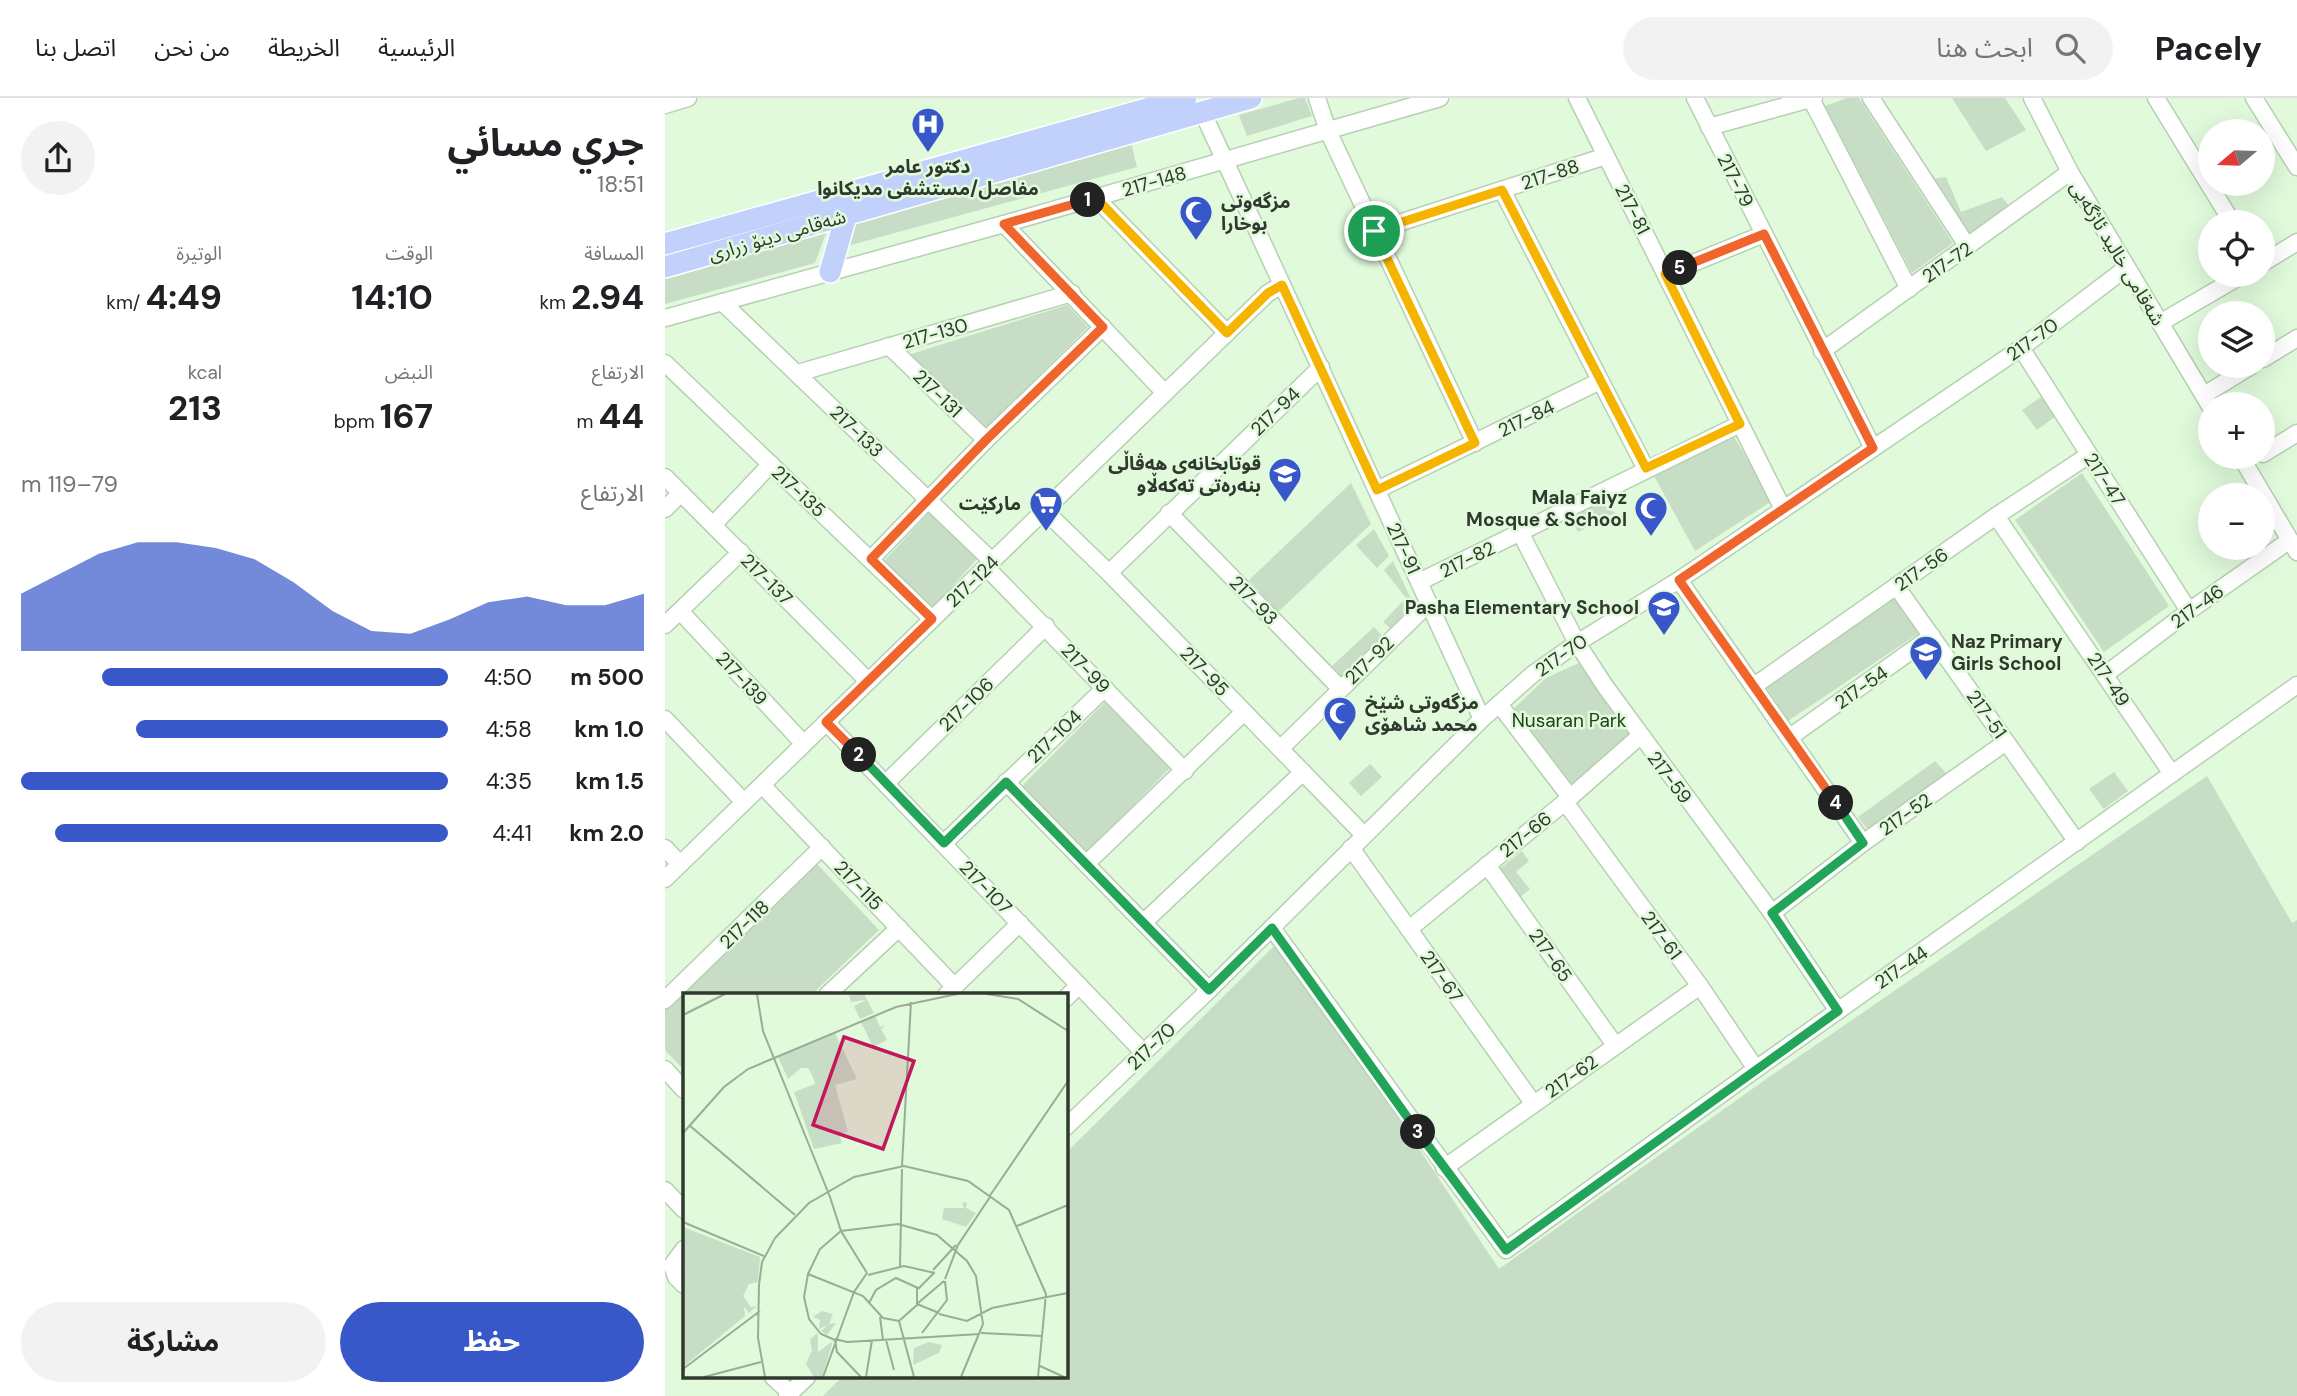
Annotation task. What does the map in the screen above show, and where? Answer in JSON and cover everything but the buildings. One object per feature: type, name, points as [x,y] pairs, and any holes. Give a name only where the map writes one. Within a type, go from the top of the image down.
[{"type":"main road","name":"شەقامی دینۆ زراری","points":[[665,244],[1142,104],[1194,105],[1251,98]]},
{"type":"main road","name":"شەقامی دینۆ زراری","points":[[665,267],[846,216],[1194,105]]},
{"type":"main road","points":[[830,272],[846,216]]},
{"type":"street","points":[[665,105],[688,98]]},
{"type":"street","points":[[1317,98],[1328,131],[1475,443]]},
{"type":"street","name":"217-148","points":[[665,318],[1096,198],[1440,98]]},
{"type":"street","name":"217-81","points":[[1577,98],[1783,509]]},
{"type":"street","name":"217-79","points":[[1695,98],[1873,448]]},
{"type":"street","points":[[1709,127],[1812,98],[1909,289]]},
{"type":"street","points":[[1871,98],[1968,247]]},
{"type":"street","name":"شەقامی خالید ئاژگەیی","points":[[2032,98],[2070,172],[2202,392]]},
{"type":"street","points":[[2155,98],[2225,210]]},
{"type":"street","points":[[2254,98],[2297,167]]},
{"type":"street","name":"217-91","points":[[1194,105],[1224,161],[1482,719]]},
{"type":"street","name":"217-88","points":[[1374,231],[1606,156]]},
{"type":"street","name":"217-72","points":[[1822,351],[2070,172]]},
{"type":"street","points":[[1502,190],[1646,468]]},
{"type":"street","points":[[1096,198],[1227,333]]},
{"type":"street","points":[[1004,224],[1165,393]]},
{"type":"street","points":[[1665,274],[1764,234]]},
{"type":"street","points":[[2275,256],[2297,242]]},
{"type":"street","name":"217-70","points":[[1067,1126],[1145,1053],[1482,719],[1533,674],[1577,643],[1679,580],[2021,348],[2126,268]]},
{"type":"street","name":"217-124","points":[[665,879],[1268,293],[1282,285]]},
{"type":"street","points":[[2160,323],[2222,287]]},
{"type":"street","name":"217-130","points":[[798,373],[1072,293]]},
{"type":"street","name":"217-133","points":[[722,302],[929,500],[989,564]]},
{"type":"street","points":[[871,559],[986,440],[1103,327]]},
{"type":"street","points":[[2275,352],[2297,338]]},
{"type":"street","name":"217-131","points":[[888,346],[986,440]]},
{"type":"street","name":"217-47","points":[[2021,348],[2189,611]]},
{"type":"street","name":"217-135","points":[[665,363],[932,619]]},
{"type":"street","name":"217-94","points":[[1109,573],[1321,368]]},
{"type":"street","points":[[2218,392],[2236,378]]},
{"type":"street","name":"217-84","points":[[1377,490],[1600,381]]},
{"type":"street","name":"217-82","points":[[1419,582],[1740,424]]},
{"type":"street","points":[[2275,445],[2297,433]]},
{"type":"street","name":"217-56","points":[[1754,686],[1996,516],[2089,455]]},
{"type":"street","points":[[714,524],[771,464]]},
{"type":"street","points":[[2257,469],[2294,546]]},
{"type":"street","name":"217-137","points":[[665,477],[868,681]]},
{"type":"street","points":[[665,509],[681,493]]},
{"type":"street","name":"217-95","points":[[1044,510],[1109,573],[1364,835]]},
{"type":"street","name":"217-93","points":[[1169,513],[1340,688]]},
{"type":"street","name":"217-49","points":[[1996,516],[2172,774]]},
{"type":"street","name":"217-59","points":[[1520,532],[1577,643],[1640,736],[1772,913],[1838,1011]]},
{"type":"street","name":"217-46","points":[[2106,674],[2189,611],[2294,546]]},
{"type":"street","points":[[665,625],[741,552]]},
{"type":"street","name":"217-99","points":[[989,564],[1185,771]]},
{"type":"street","points":[[1679,580],[1863,843]]},
{"type":"street","name":"217-51","points":[[1896,586],[2077,842]]},
{"type":"street","name":"217-92","points":[[1281,748],[1429,603]]},
{"type":"street","name":"217-139","points":[[680,611],[804,744]]},
{"type":"street","name":"217-106","points":[[887,782],[1046,626]]},
{"type":"street","name":"217-54","points":[[1790,737],[1932,636]]},
{"type":"street","name":"217-44","points":[[1444,1168],[1506,1250],[2297,685]]},
{"type":"street","name":"217-104","points":[[944,843],[1105,688]]},
{"type":"street","name":"217-61","points":[[1499,705],[1568,799],[1756,1069]]},
{"type":"street","points":[[1087,863],[1244,712]]},
{"type":"street","points":[[665,719],[744,802]]},
{"type":"street","name":"217-107","points":[[826,722],[887,782],[1145,1053]]},
{"type":"street","name":"217-66","points":[[1409,929],[1568,799],[1640,736]]},
{"type":"street","name":"217-52","points":[[1772,913],[1863,843],[2006,742]]},
{"type":"street","points":[[1144,922],[1303,772]]},
{"type":"street","points":[[1006,782],[1209,990]]},
{"type":"street","name":"217-115","points":[[762,785],[899,928],[951,991]]},
{"type":"street","name":"217-118","points":[[665,1000],[823,847]]},
{"type":"street","points":[[665,848],[680,864]]},
{"type":"street","name":"217-67","points":[[1351,848],[1533,1103]]},
{"type":"street","name":"217-65","points":[[1486,864],[1615,1045]]},
{"type":"street","points":[[951,991],[1020,923]]},
{"type":"street","points":[[829,993],[899,928]]},
{"type":"street","points":[[1272,928],[1444,1168]]},
{"type":"street","points":[[1067,997],[1079,985]]},
{"type":"street","name":"217-62","points":[[1444,1168],[1700,986]]},
{"type":"street","points":[[665,1069],[683,1089]]},
{"type":"street","points":[[665,1190],[683,1209]]},
{"type":"street","points":[[680,1281],[671,1265],[683,1250]]},
{"type":"street","points":[[774,1378],[788,1395],[806,1378]]},
{"type":"green space","points":[[1305,98],[1312,116],[1247,136],[1239,115]]},
{"type":"green space","points":[[1847,98],[1859,98],[1953,243],[1912,273],[1825,106]]},
{"type":"green space","points":[[1952,98],[2005,98],[2026,130],[1986,151]]},
{"type":"green space","points":[[1131,142],[1137,167],[847,246],[857,222]]},
{"type":"green space","points":[[1946,177],[1961,212],[2002,197],[2009,206],[1969,238],[1931,179]]},
{"type":"green space","points":[[826,233],[815,263],[665,304],[665,279]]},
{"type":"green space","points":[[1067,305],[1088,327],[983,431],[908,355]]},
{"type":"green space","points":[[2041,397],[2056,416],[2037,430],[2022,410]]},
{"type":"green space","points":[[1732,433],[1772,501],[1695,551],[1653,474]]},
{"type":"green space","points":[[2082,473],[2169,606],[2104,652],[2015,520]]},
{"type":"green space","points":[[1351,483],[1371,524],[1278,612],[1249,580]]},
{"type":"green space","points":[[1601,502],[1615,513],[1578,532],[1569,515]]},
{"type":"green space","points":[[930,512],[979,557],[932,608],[884,561]]},
{"type":"green space","points":[[1374,529],[1389,556],[1377,568],[1356,545]]},
{"type":"green space","points":[[1393,561],[1414,605],[1390,628],[1383,622],[1406,598],[1384,570]]},
{"type":"green space","points":[[1895,598],[1919,633],[1788,721],[1765,685]]},
{"type":"green space","points":[[1374,627],[1382,636],[1341,676],[1332,666]]},
{"type":"green space","name":"Nusaran Park","points":[[1579,663],[1630,736],[1572,786],[1510,712],[1546,678]]},
{"type":"green space","points":[[1105,702],[1171,767],[1087,852],[1021,787]]},
{"type":"green space","points":[[1935,761],[1946,773],[1868,830],[1858,817]]},
{"type":"green space","points":[[1370,764],[1382,777],[1361,796],[1349,783]]},
{"type":"green space","points":[[2114,772],[2128,791],[2104,809],[2089,789]]},
{"type":"green space","points":[[2207,776],[2292,923],[2297,920],[2297,1396],[823,1396],[841,1378],[1067,1378],[1067,1152],[1280,940],[1499,1269],[1772,1075]]},
{"type":"green space","points":[[1522,851],[1529,861],[1516,872],[1530,889],[1518,899],[1497,871]]},
{"type":"green space","points":[[817,864],[879,930],[813,993],[683,993],[683,1069],[665,1050],[665,1008]]},
{"type":"place","name":"دكتور عامر مفاصل/مستشفى مديكانوا","points":[[928,154]]},
{"type":"place","name":"مزگەوتی بوخارا","points":[[1196,242]]},
{"type":"place","name":"قوتابخانەی ھەڤاڵی بنەرەتی تەکەڵاو","points":[[1285,504]]},
{"type":"place","name":"مارکێت","points":[[1046,533]]},
{"type":"place","name":"Mala Faiyz Mosque & School","points":[[1651,538]]},
{"type":"place","name":"Pasha Elementary School","points":[[1664,637]]},
{"type":"place","name":"Naz Primary Girls School","points":[[1926,682]]},
{"type":"place","name":"مزگەوتی شێخ محمد شاهۆی","points":[[1340,743]]},
{"type":"route","points":[[1502,190],[1646,468],[1740,424],[1665,274],[1764,234],[1873,448],[1679,580],[1863,843],[1772,913],[1838,1011],[1506,1250],[1272,928],[1209,990],[1006,782],[944,843],[826,722],[932,619],[871,559],[986,440],[1103,327],[1004,224],[1096,198],[1227,333],[1268,293],[1282,285],[1377,490],[1475,443],[1374,231],[1502,190]]}]
